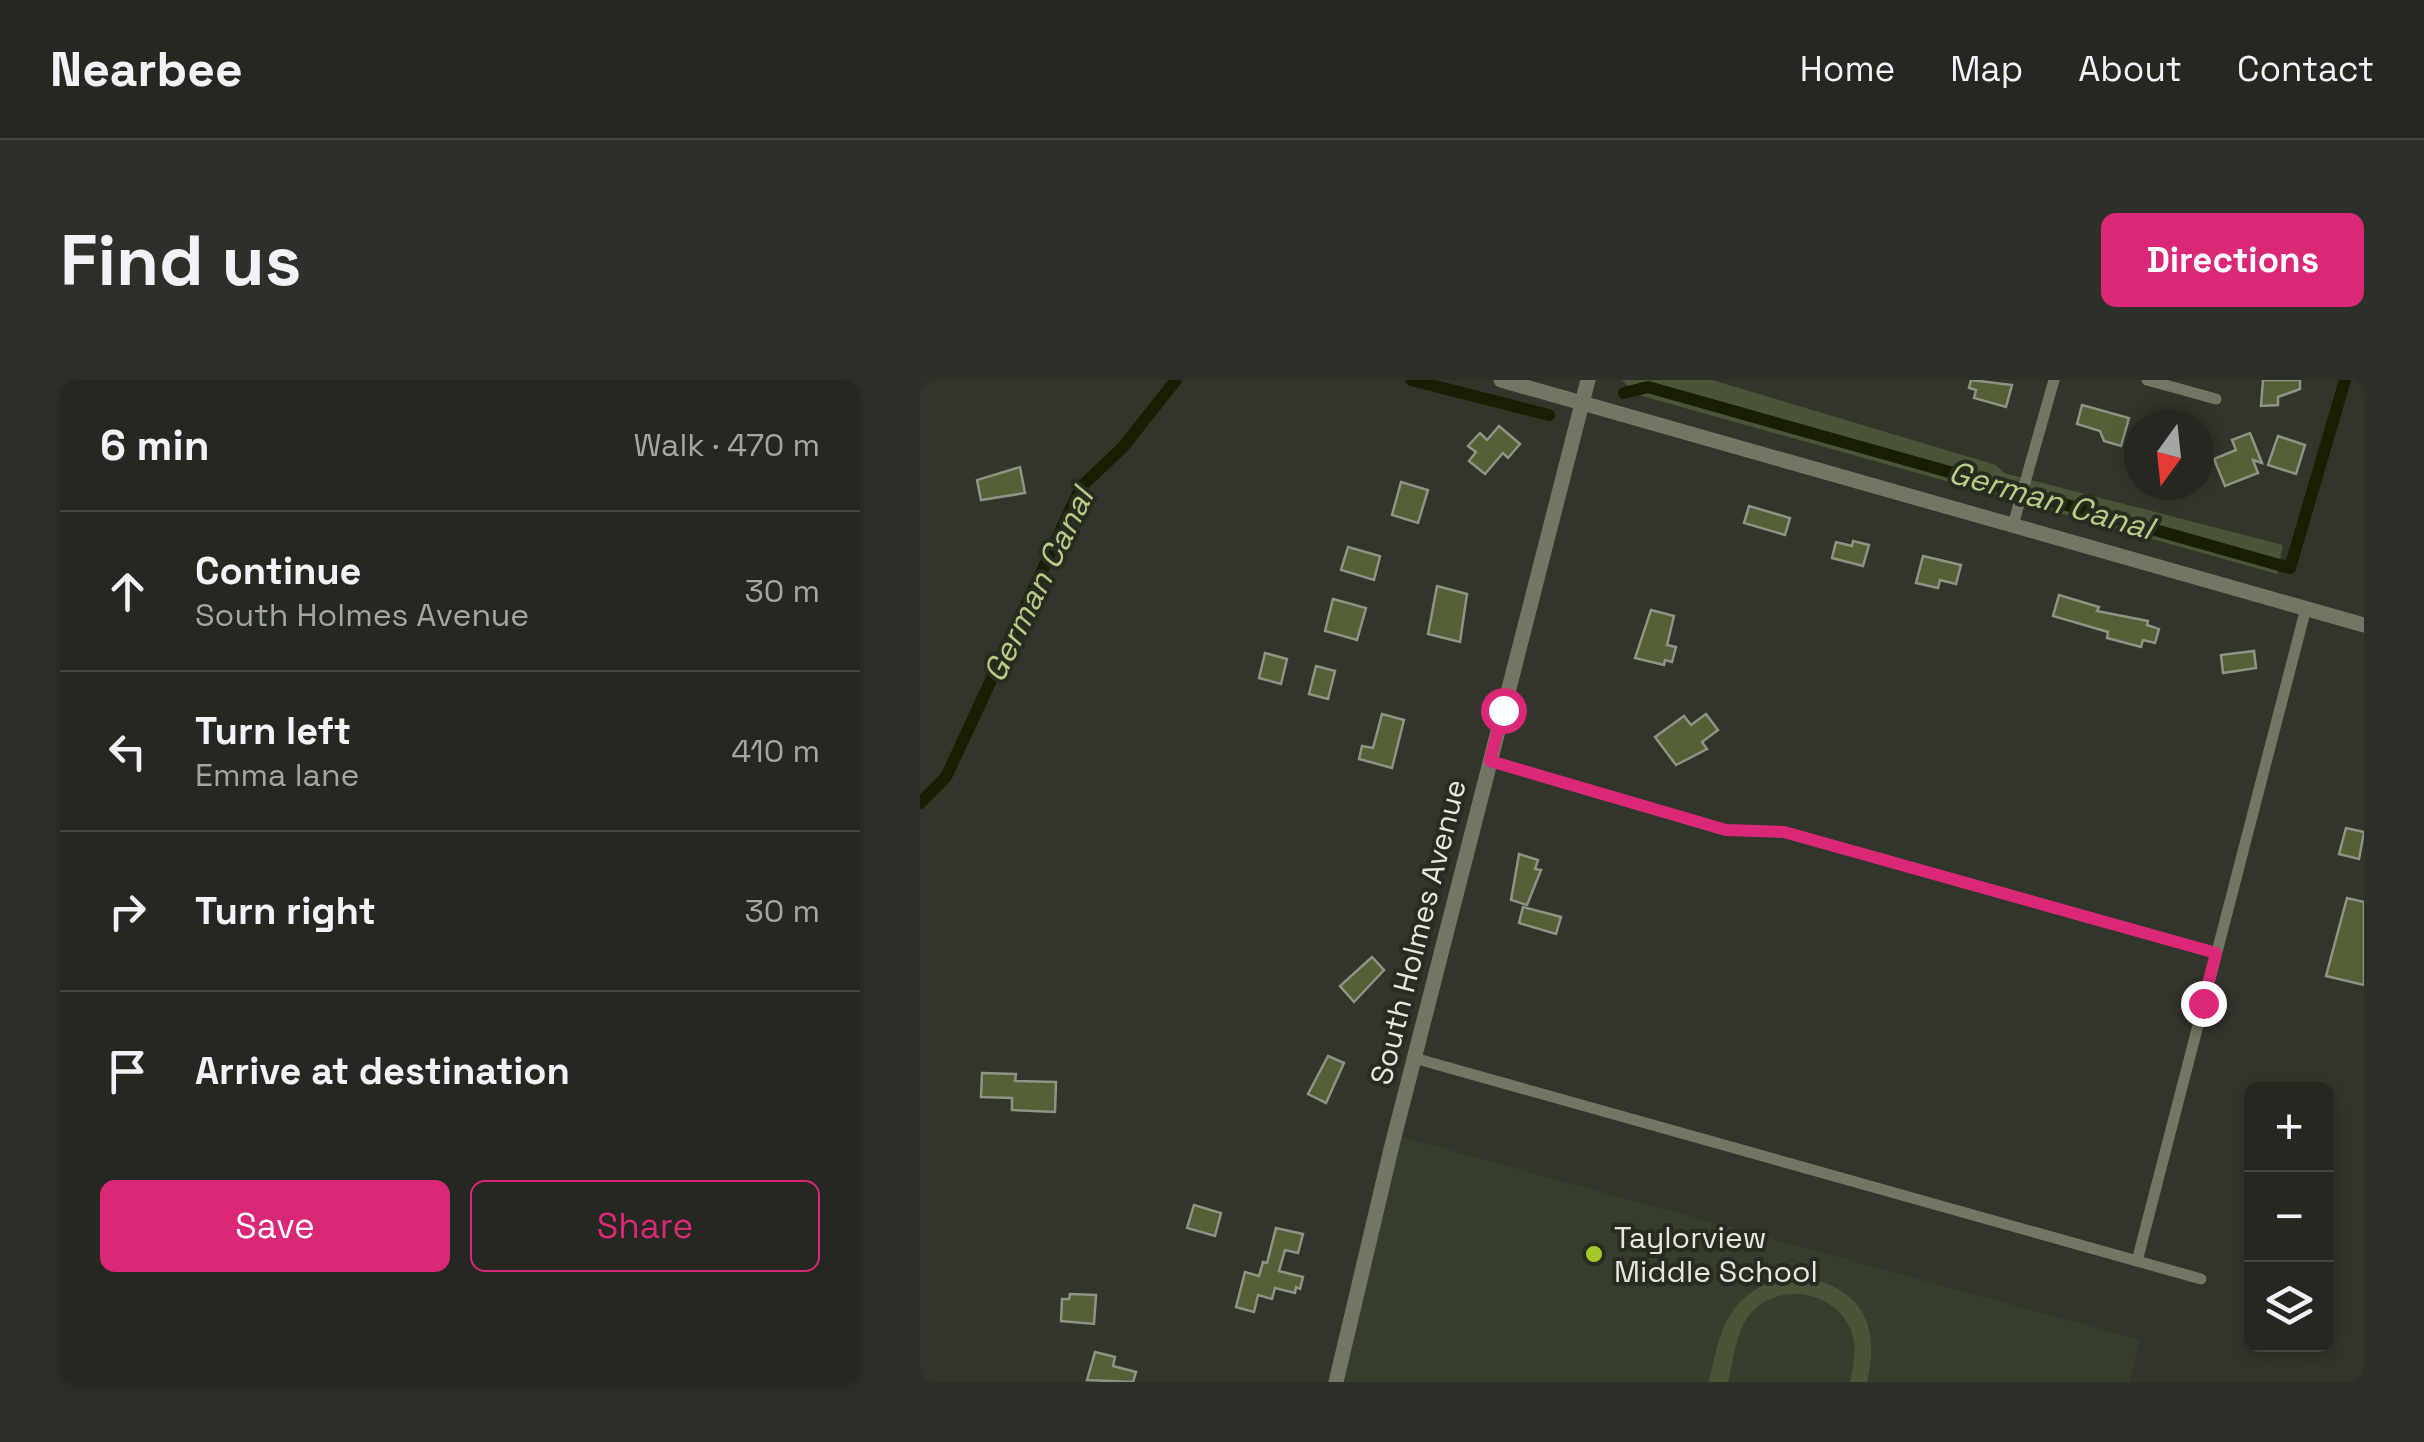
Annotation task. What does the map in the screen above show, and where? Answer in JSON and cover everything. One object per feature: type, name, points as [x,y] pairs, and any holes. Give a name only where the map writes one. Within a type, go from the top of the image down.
[{"type":"street","points":[[1501,380],[2364,624]]},
{"type":"street","name":"South Holmes Avenue","points":[[1336,1382],[1414,1058],[1588,380]]},
{"type":"street","points":[[2013,525],[2054,380]]},
{"type":"street","points":[[2147,380],[2216,399]]},
{"type":"street","points":[[2137,1262],[2306,608]]},
{"type":"street","points":[[1490,761],[1726,830],[1784,832],[2216,953]]},
{"type":"street","points":[[1414,1058],[2200,1279]]},
{"type":"shaded area","points":[[1622,380],[1712,380],[1996,465],[2004,473],[2283,545],[2277,574],[1635,394]]},
{"type":"shaded area","name":"Taylorview Middle School","points":[[1394,1135],[2140,1340],[2129,1382],[1336,1382]]},
{"type":"shaded area","points":[[1787,1276],[1830,1285],[1858,1306],[1871,1339],[1867,1382],[1850,1382],[1854,1341],[1842,1316],[1820,1299],[1793,1294],[1767,1301],[1755,1309],[1740,1334],[1728,1382],[1709,1382],[1730,1315],[1751,1293]]},
{"type":"building","points":[[1971,380],[2012,385],[2006,407],[1974,398],[1976,390],[1969,388]]},
{"type":"building","points":[[2263,380],[2300,380],[2300,389],[2278,397],[2278,405],[2261,406]]},
{"type":"building","points":[[2082,405],[2124,417],[2121,446],[2104,441],[2100,431],[2077,424]]},
{"type":"building","points":[[1499,426],[1520,444],[1508,458],[1503,453],[1485,474],[1469,461],[1476,452],[1468,446],[1480,433],[1487,440]]},
{"type":"building","points":[[2250,433],[2262,463],[2253,460],[2258,473],[2225,486],[2214,459],[2236,450],[2232,440]]},
{"type":"building","points":[[2278,436],[2305,445],[2296,474],[2268,465]]},
{"type":"building","points":[[1020,467],[1025,493],[981,500],[977,480]]},
{"type":"building","points":[[1401,482],[1428,490],[1418,523],[1392,515]]},
{"type":"building","points":[[1749,506],[1790,518],[1785,535],[1744,523]]},
{"type":"building","points":[[1853,541],[1869,545],[1863,566],[1832,558],[1836,542],[1852,546]]},
{"type":"building","points":[[1348,547],[1380,556],[1374,580],[1341,570]]},
{"type":"building","points":[[1923,556],[1961,565],[1956,584],[1940,580],[1938,588],[1916,583]]},
{"type":"building","points":[[1437,586],[1467,594],[1460,642],[1428,634]]},
{"type":"building","points":[[2059,595],[2099,607],[2097,611],[2148,621],[2147,625],[2159,629],[2155,643],[2143,640],[2141,647],[2107,638],[2108,632],[2053,616]]},
{"type":"building","points":[[1333,599],[1366,608],[1357,640],[1325,631]]},
{"type":"building","points":[[1651,610],[1674,616],[1667,645],[1676,647],[1672,662],[1665,660],[1664,665],[1635,658]]},
{"type":"building","points":[[2254,651],[2256,668],[2223,673],[2221,655]]},
{"type":"building","points":[[1265,653],[1287,659],[1281,684],[1259,678]]},
{"type":"building","points":[[1316,666],[1335,671],[1328,699],[1309,694]]},
{"type":"building","points":[[1382,714],[1404,720],[1392,768],[1359,759],[1362,746],[1373,748]]},
{"type":"building","points":[[1706,714],[1718,730],[1702,742],[1707,749],[1676,765],[1655,737],[1684,716],[1691,725]]},
{"type":"building","points":[[2346,828],[2364,832],[2359,859],[2339,854]]},
{"type":"building","points":[[1519,854],[1538,860],[1535,869],[1541,870],[1527,905],[1511,900]]},
{"type":"building","points":[[2347,898],[2364,902],[2364,985],[2326,976]]},
{"type":"building","points":[[1523,907],[1561,917],[1556,934],[1519,923]]},
{"type":"building","points":[[1372,957],[1384,970],[1354,1002],[1340,986]]},
{"type":"building","points":[[1328,1056],[1344,1063],[1326,1103],[1308,1094]]},
{"type":"building","points":[[982,1073],[1016,1074],[1015,1081],[1056,1082],[1055,1112],[1012,1110],[1012,1098],[981,1097]]},
{"type":"building","points":[[1194,1205],[1221,1213],[1215,1236],[1187,1228]]},
{"type":"building","points":[[1276,1228],[1303,1234],[1298,1253],[1285,1250],[1279,1271],[1303,1277],[1300,1289],[1296,1287],[1295,1293],[1275,1288],[1272,1299],[1258,1295],[1254,1312],[1236,1307],[1245,1272],[1259,1276],[1263,1262],[1267,1263]]},
{"type":"building","points":[[1070,1294],[1096,1295],[1094,1324],[1061,1321],[1062,1299],[1069,1299]]},
{"type":"building","points":[[1095,1352],[1115,1357],[1113,1366],[1136,1372],[1133,1382],[1087,1380]]},
{"type":"waterway","name":"German Canal","points":[[920,803],[946,777],[1081,487],[1123,447],[1176,380]]},
{"type":"waterway","name":"German Canal","points":[[1411,380],[1549,415]]},
{"type":"waterway","name":"German Canal","points":[[1624,393],[1648,387],[2290,568],[2345,380]]},
{"type":"place","name":"Taylorview Middle School","points":[[1594,1254]]},
{"type":"route","points":[[1503,710],[1490,761],[1726,830],[1784,832],[2216,953],[2203,1003]]}]
